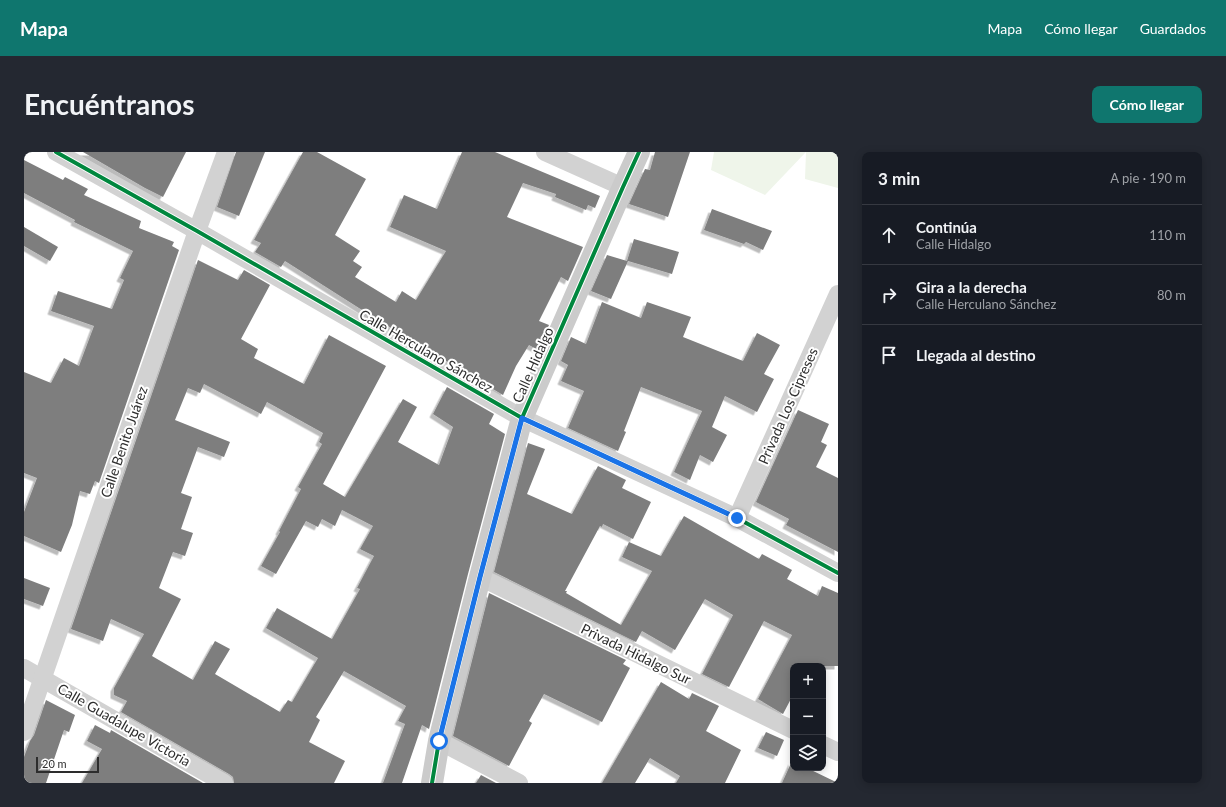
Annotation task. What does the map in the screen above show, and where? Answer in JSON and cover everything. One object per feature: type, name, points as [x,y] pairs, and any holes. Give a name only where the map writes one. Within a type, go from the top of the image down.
[{"type":"street","name":"Calle Herculano Sánchez","points":[[56,152],[197,231],[522,418],[737,518],[838,573]]},
{"type":"street","name":"Calle Benito Juárez","points":[[24,732],[197,231],[226,152]]},
{"type":"street","points":[[545,152],[622,187]]},
{"type":"street","name":"Calle Hidalgo","points":[[432,783],[439,741],[522,418],[622,187],[639,152]]},
{"type":"street","name":"Privada Los Cipreses","points":[[737,518],[838,294]]},
{"type":"street","name":"Privada Hidalgo Sur","points":[[480,577],[790,729]]},
{"type":"street","name":"Calle Guadalupe Victoria","points":[[24,668],[224,783]]},
{"type":"street","points":[[439,741],[519,783]]},
{"type":"street","points":[[826,746],[838,752]]},
{"type":"shaded area","points":[[714,152],[806,152],[765,195],[711,170]]},
{"type":"shaded area","points":[[806,152],[838,152],[838,188],[805,179]]},
{"type":"building","points":[[83,152],[186,152],[163,197]]},
{"type":"building","points":[[236,152],[265,152],[239,216],[217,207]]},
{"type":"building","points":[[303,152],[317,152],[366,179],[335,235],[360,251],[353,261],[362,267],[355,277],[396,302],[402,291],[416,300],[446,251],[390,227],[404,195],[437,209],[462,152],[495,152],[600,196],[595,208],[588,205],[586,210],[555,197],[556,194],[523,183],[507,217],[583,247],[568,281],[561,277],[539,321],[549,325],[538,350],[529,345],[516,366],[503,395],[381,322],[285,261],[281,267],[255,252],[261,243],[254,240]]},
{"type":"building","points":[[655,152],[690,152],[668,217],[629,204],[645,169],[650,170]]},
{"type":"building","points":[[24,160],[63,180],[65,177],[88,189],[84,195],[141,221],[139,228],[174,242],[172,246],[179,250],[99,483],[95,481],[90,494],[80,491],[72,525],[61,552],[24,536],[24,512],[37,478],[24,473],[24,372],[51,383],[64,358],[79,366],[94,326],[51,311],[58,291],[112,309],[124,280],[120,278],[133,251],[74,222],[75,220],[24,193]]},
{"type":"building","points":[[712,209],[772,231],[763,250],[746,242],[744,244],[704,230]]},
{"type":"building","points":[[24,227],[58,247],[50,261],[24,246]]},
{"type":"building","points":[[634,239],[679,252],[672,274],[628,261],[611,299],[591,291],[607,255],[627,261]]},
{"type":"building","points":[[198,260],[238,280],[244,270],[270,285],[241,339],[258,349],[254,358],[304,384],[329,335],[386,366],[323,484],[345,497],[403,399],[417,407],[398,442],[439,465],[453,427],[433,414],[447,387],[494,414],[489,424],[505,434],[429,729],[422,725],[402,783],[383,783],[405,724],[398,721],[406,706],[344,671],[316,717],[320,720],[309,742],[345,761],[334,783],[234,783],[233,777],[229,774],[121,712],[127,701],[114,695],[114,688],[144,634],[111,619],[103,641],[71,629]],"holes":[[[204,384],[261,414],[267,402],[323,433],[319,442],[322,444],[298,487],[301,489],[261,566],[276,574],[306,521],[318,527],[322,519],[335,526],[342,510],[373,526],[360,549],[374,556],[357,588],[360,589],[332,639],[277,608],[266,628],[318,658],[292,702],[288,700],[280,712],[215,674],[230,649],[215,641],[193,680],[152,656],[181,599],[159,588],[173,552],[185,556],[193,533],[181,529],[192,497],[181,493],[198,447],[224,457],[230,442],[175,420],[188,388],[200,393]]]},
{"type":"building","points":[[602,302],[641,318],[647,302],[691,317],[683,337],[743,361],[757,333],[780,345],[764,374],[774,379],[757,412],[725,396],[712,427],[727,435],[713,462],[700,455],[690,480],[674,472],[702,411],[641,387],[618,451],[568,428],[584,391],[561,381],[568,365],[561,361],[571,337],[586,344]]},
{"type":"building","points":[[798,410],[829,424],[821,442],[827,445],[816,467],[838,478],[838,552],[786,525],[789,519],[756,502]]},
{"type":"building","points":[[528,443],[545,449],[527,494],[572,514],[598,466],[626,480],[622,488],[651,502],[633,539],[603,524],[602,527],[600,526],[565,591],[567,591],[566,593],[621,625],[652,571],[622,557],[629,542],[661,556],[684,516],[759,559],[762,554],[792,570],[787,579],[818,596],[822,586],[838,593],[838,666],[826,666],[826,663],[790,663],[790,701],[783,714],[758,699],[792,635],[764,621],[729,687],[702,674],[733,615],[705,599],[675,650],[642,631],[636,642],[494,572]]},
{"type":"building","points":[[24,578],[50,588],[43,606],[24,599]]},
{"type":"building","points":[[489,593],[626,660],[623,664],[630,668],[602,722],[544,694],[529,721],[532,723],[509,766],[453,736]]},
{"type":"building","points":[[661,682],[689,699],[692,693],[719,706],[706,731],[741,750],[725,783],[676,783],[680,776],[650,758],[635,783],[602,783]]},
{"type":"building","points":[[46,700],[75,715],[69,732],[64,730],[46,783],[24,783],[24,757],[34,735]]},
{"type":"building","points":[[95,725],[110,733],[111,730],[203,783],[82,783],[102,749],[87,741]]},
{"type":"building","points":[[766,732],[784,740],[777,756],[758,748]]},
{"type":"building","points":[[790,765],[790,771],[813,771],[838,783],[782,783]]},
{"type":"building","points":[[481,775],[496,783],[476,783]]},
{"type":"cycle path","points":[[56,152],[197,231],[522,418],[737,518],[838,573]]},
{"type":"cycle path","points":[[432,783],[439,741],[522,418],[639,152]]},
{"type":"route","points":[[439,741],[522,418],[737,518]]}]
